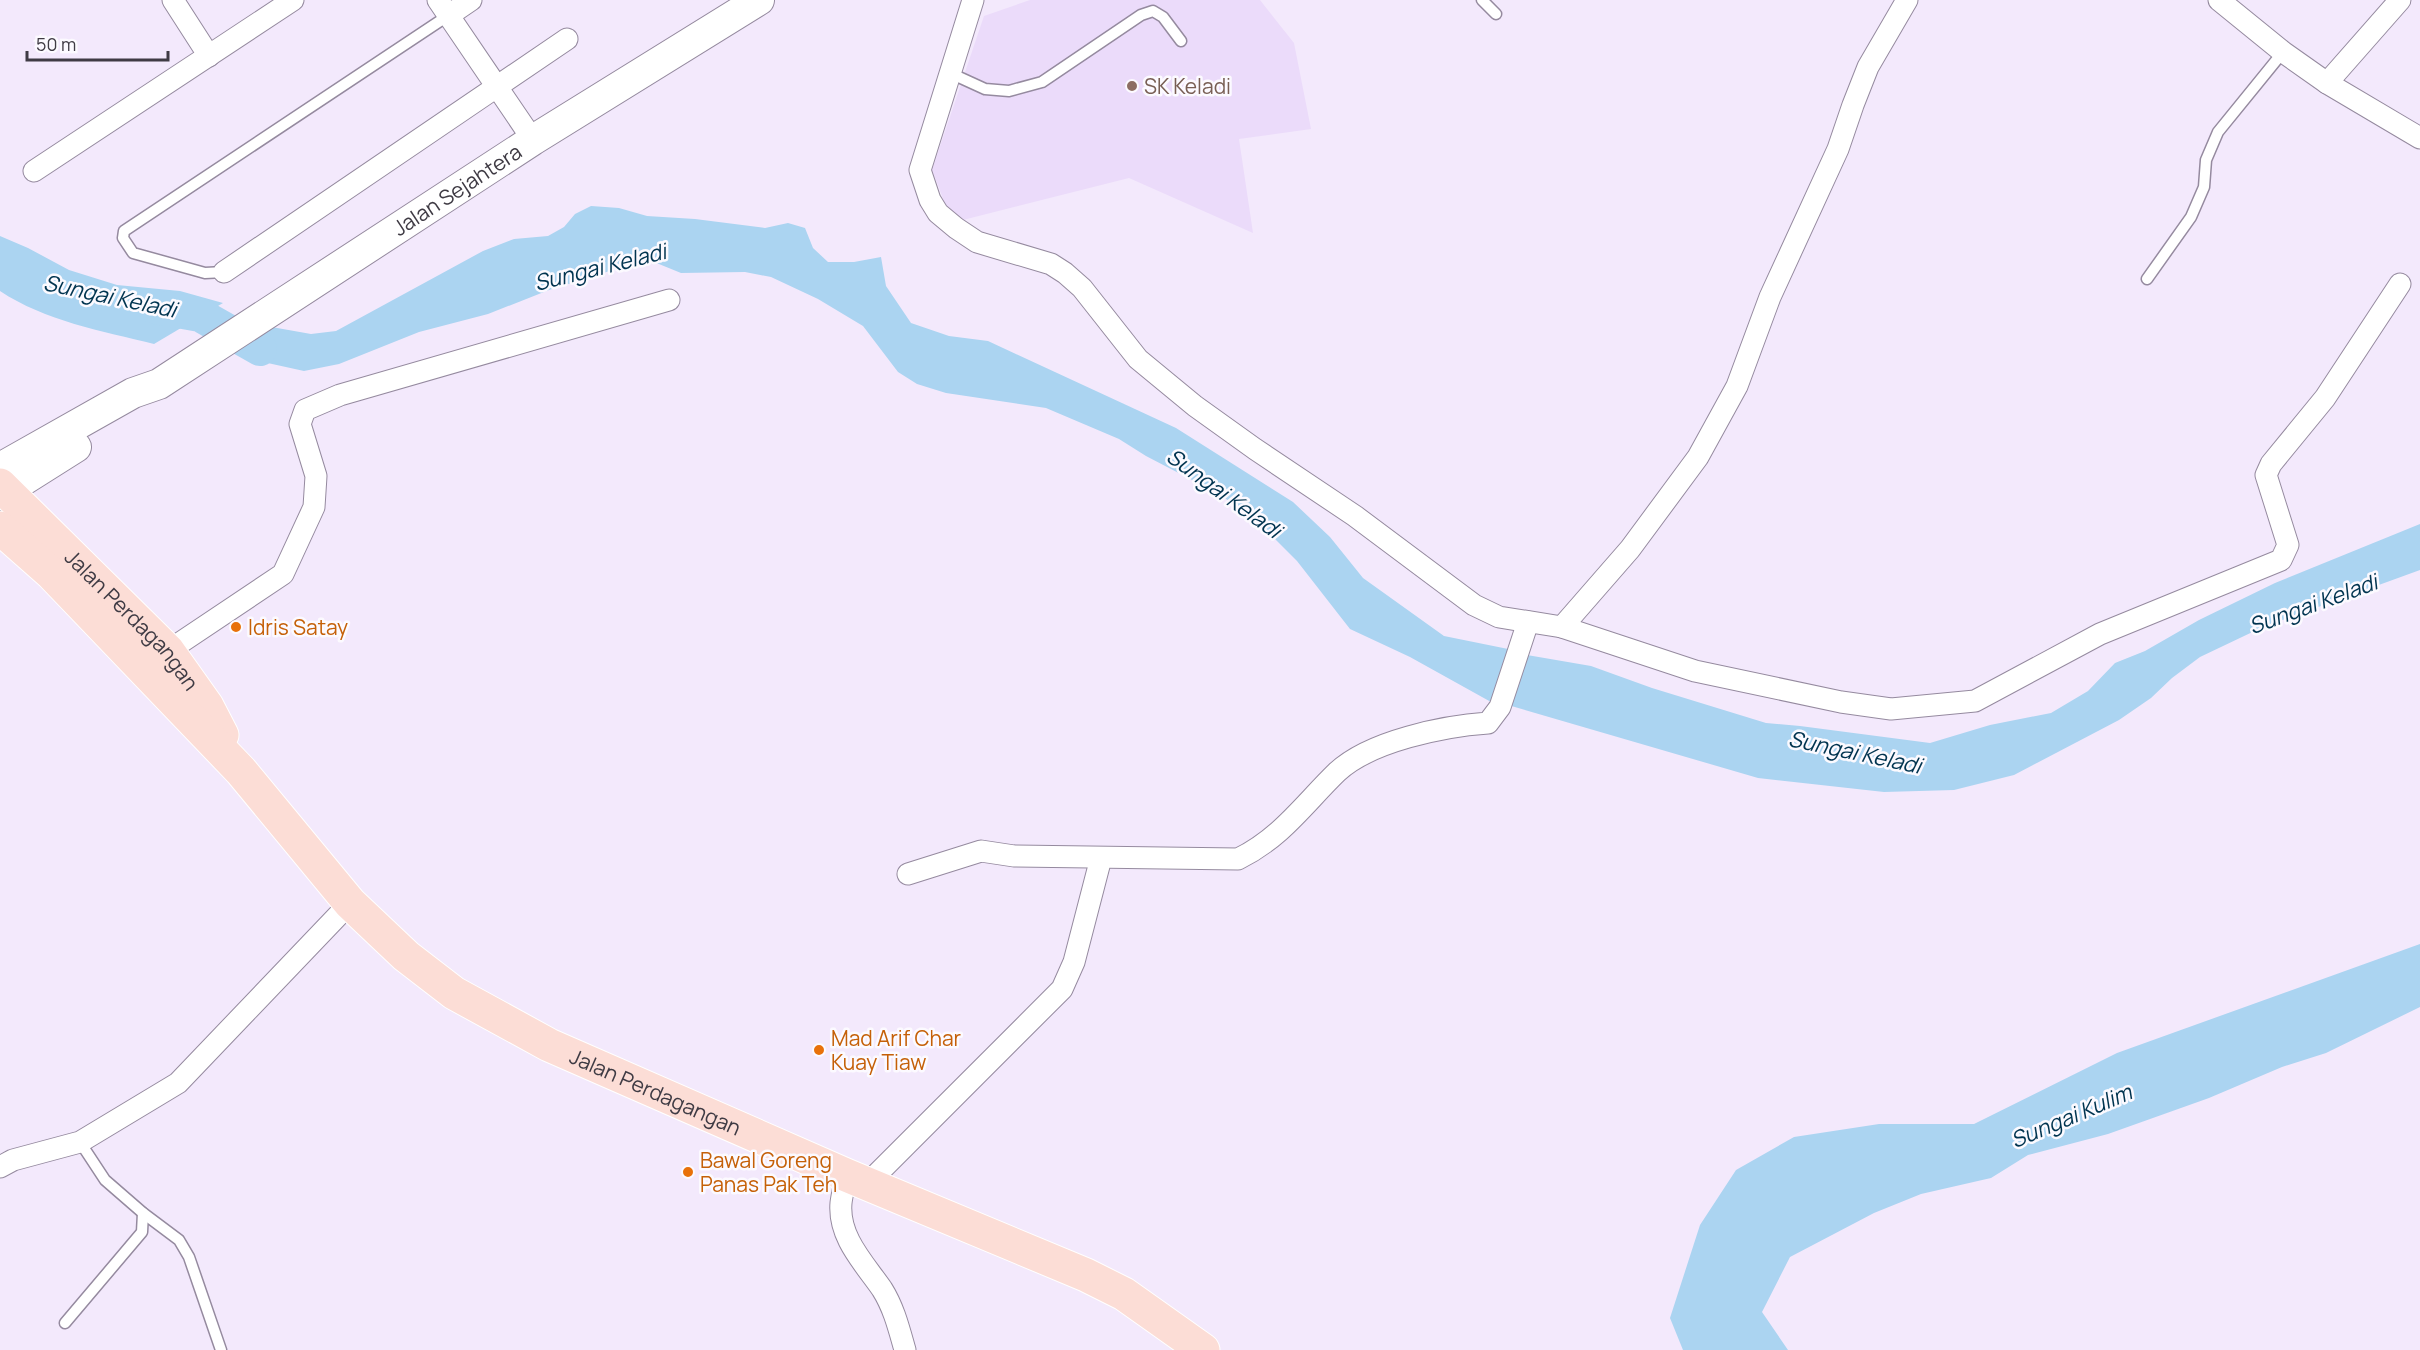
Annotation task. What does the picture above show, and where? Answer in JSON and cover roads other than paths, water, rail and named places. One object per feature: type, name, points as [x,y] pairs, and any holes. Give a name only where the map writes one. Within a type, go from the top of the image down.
[{"type":"main road","name":"Jalan Sejahtera","points":[[2,485],[142,405],[159,384],[533,140],[759,0]]},
{"type":"main road","name":"Jalan Perdagangan","points":[[2,485],[168,651],[207,706],[241,771]]},
{"type":"main road","name":"Jalan Perdagangan","points":[[0,528],[52,574],[241,771],[350,903],[406,956],[464,998],[549,1045],[857,1179],[1086,1275],[1124,1294],[1203,1350]]},
{"type":"street","points":[[173,0],[209,56]]},
{"type":"street","points":[[34,171],[293,0]]},
{"type":"street","points":[[471,0],[443,8],[533,140]]},
{"type":"street","points":[[973,0],[920,170],[930,200],[938,213],[956,228],[977,242],[1051,264],[1065,273],[1082,288],[1138,359],[1196,406],[1355,516],[1474,605],[1498,617],[1562,627],[1695,671],[1841,702],[1891,709],[1975,701],[2100,634],[2281,560],[2288,545],[2266,475],[2271,464],[2325,398],[2400,284]]},
{"type":"street","points":[[1562,627],[1630,549],[1698,457],[1737,386],[1770,297],[1839,149],[1853,105],[1869,67],[1907,0]]},
{"type":"street","points":[[2219,0],[2283,52],[2327,83],[2420,138]]},
{"type":"street","points":[[2327,83],[2400,0]]},
{"type":"street","points":[[224,272],[567,39]]},
{"type":"street","points":[[168,651],[283,574],[314,507],[316,476],[300,424],[305,410],[340,395],[669,300]]},
{"type":"street","points":[[908,874],[981,850],[1014,856],[1238,859],[1259,849],[1280,832],[1339,770],[1362,754],[1419,734],[1488,723],[1500,706],[1528,622]]},
{"type":"street","points":[[905,1350],[896,1317],[887,1299],[855,1252],[845,1232],[841,1204],[857,1179],[1062,989],[1074,962],[1101,858]]},
{"type":"street","points":[[0,1167],[13,1160],[80,1142],[178,1083],[350,903]]},
{"type":"lane","points":[[1482,0],[1496,14]]},
{"type":"lane","points":[[224,272],[205,273],[133,253],[123,238],[124,231],[443,8]]},
{"type":"lane","points":[[950,73],[985,89],[1009,91],[1042,82],[1141,15],[1153,11],[1163,17],[1181,41]]},
{"type":"lane","points":[[2146,279],[2190,217],[2204,187],[2206,160],[2218,132],[2283,52]]},
{"type":"lane","points":[[80,1142],[105,1180],[179,1240],[189,1257],[220,1350]]},
{"type":"lane","points":[[65,1323],[142,1232],[143,1213]]},
{"type":"water","points":[[591,206],[619,208],[647,216],[695,219],[765,228],[788,223],[805,228],[813,248],[828,262],[854,262],[881,257],[886,286],[911,323],[949,336],[988,341],[1176,428],[1293,502],[1330,537],[1363,578],[1444,636],[1518,651],[1500,707],[1410,657],[1350,629],[1297,561],[1253,517],[1217,493],[1146,456],[1119,439],[1046,408],[946,393],[917,384],[898,372],[863,326],[818,299],[771,277],[745,272],[681,273],[654,262],[632,264],[549,290],[488,314],[419,332],[339,364],[304,371],[254,360],[235,349],[266,326],[311,334],[336,331],[483,251],[514,239],[548,236],[564,227],[575,214]]},
{"type":"water","points":[[0,236],[69,270],[117,285],[180,291],[223,303],[154,344],[74,324],[36,310],[0,291]]},
{"type":"water","points":[[2420,524],[2420,570],[2263,627],[2200,657],[2172,678],[2151,698],[2119,720],[2014,775],[1954,790],[1884,792],[1758,778],[1508,705],[1527,655],[1591,666],[1652,688],[1766,723],[1930,743],[1990,725],[2051,713],[2088,691],[2115,663],[2145,651],[2199,620],[2275,583]]},
{"type":"water","name":"Sungai Kulim","points":[[2420,944],[2420,1007],[2326,1053],[2282,1067],[2209,1098],[2108,1134],[2028,1155],[1991,1178],[1921,1194],[1874,1213],[1790,1257],[1762,1312],[1788,1350],[1683,1350],[1670,1318],[1700,1225],[1736,1170],[1794,1137],[1879,1124],[1974,1124],[2117,1053]]},
{"type":"waterway","name":"Sungai Keladi","points":[[155,307],[200,315],[260,349]]},
{"type":"place","name":"SK Keladi","points":[[1132,86]]},
{"type":"place","name":"Idris Satay","points":[[236,627]]},
{"type":"place","name":"Mad Arif Char Kuay Tiaw","points":[[819,1050]]},
{"type":"place","name":"Bawal Goreng Panas Pak Teh","points":[[688,1172]]}]
